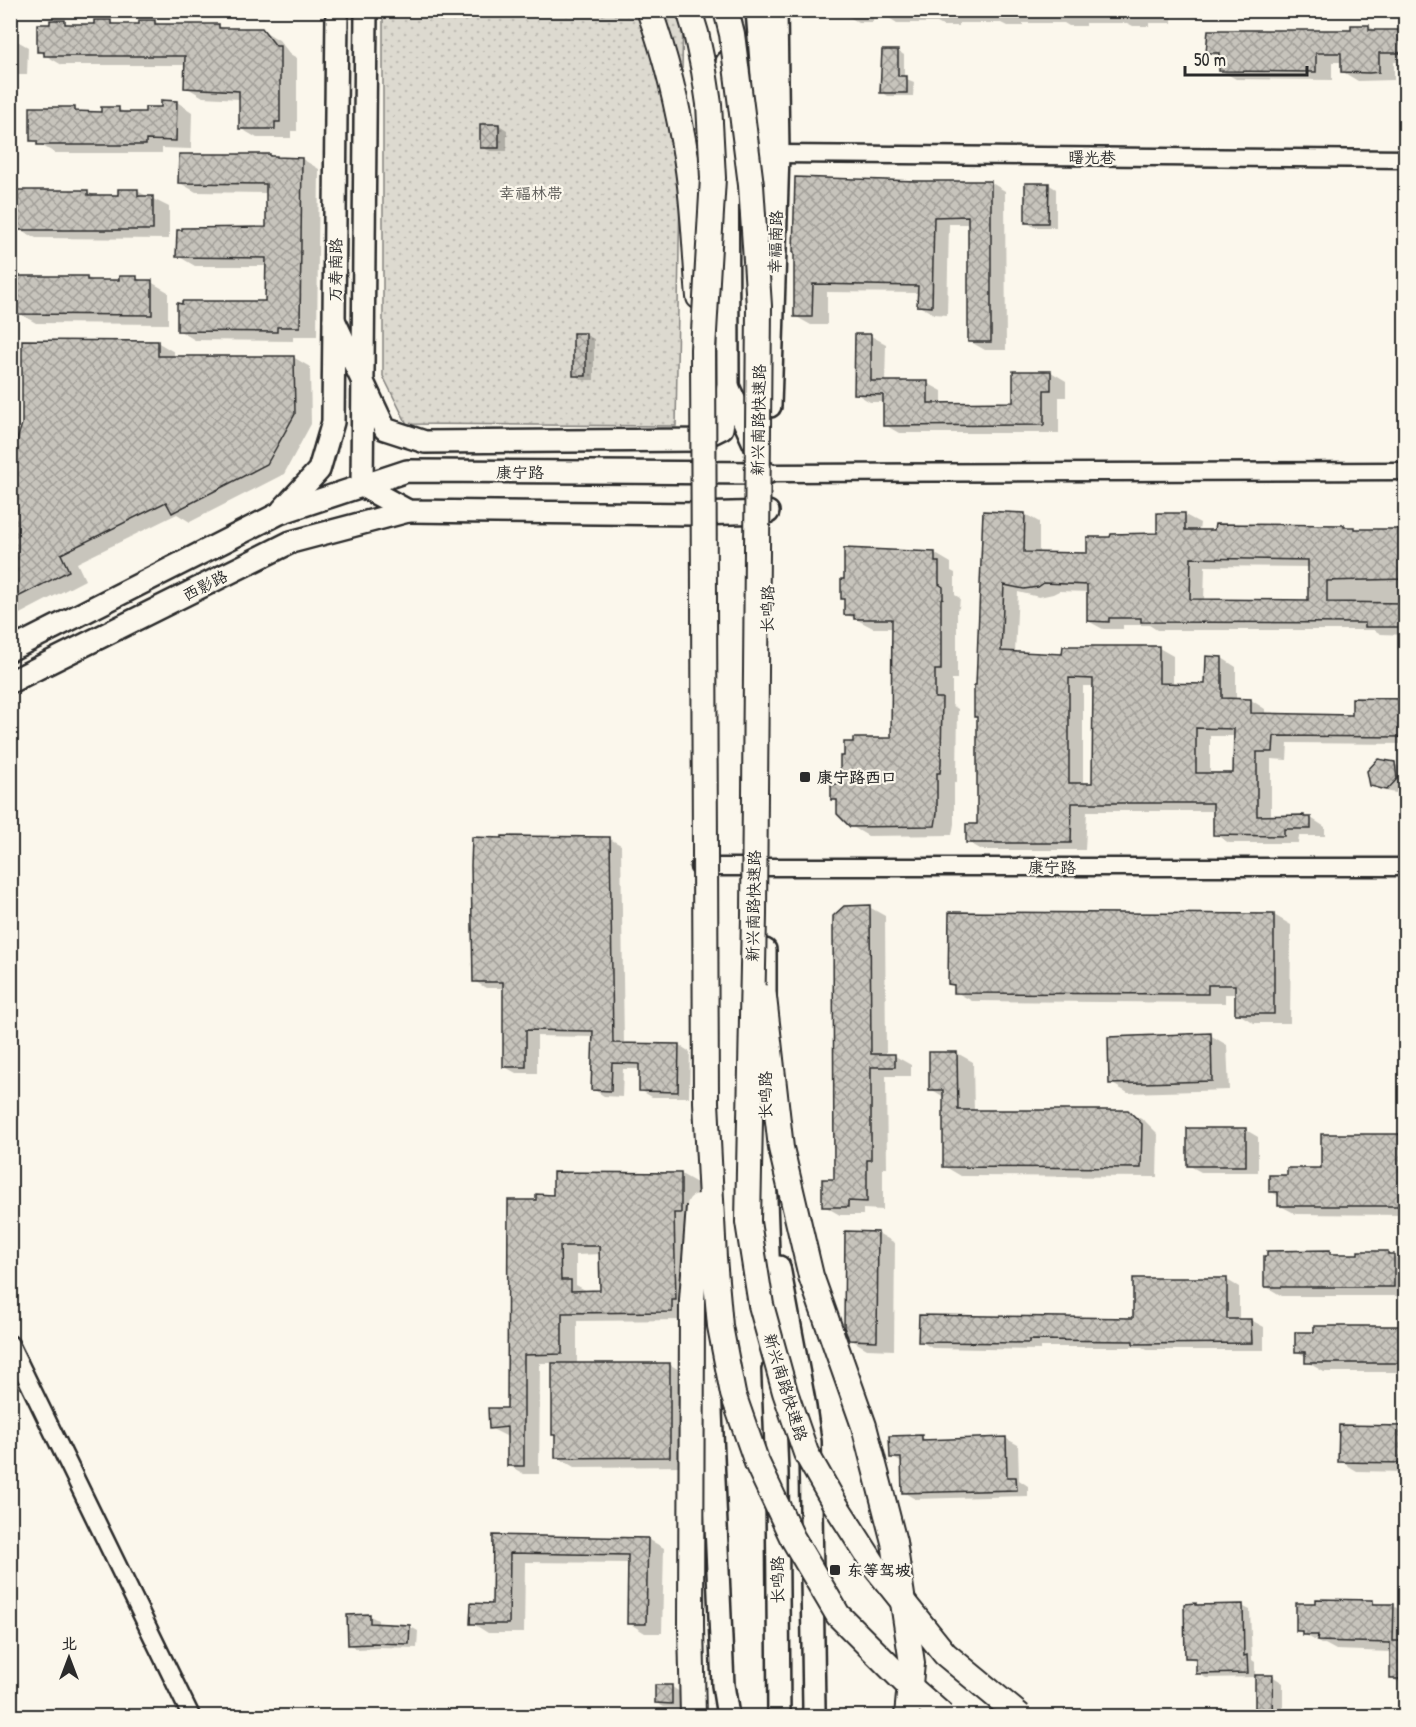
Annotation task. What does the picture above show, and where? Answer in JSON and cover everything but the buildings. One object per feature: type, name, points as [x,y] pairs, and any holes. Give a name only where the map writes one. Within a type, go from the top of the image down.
[{"type":"highway","points":[[649,10],[666,67],[687,163],[703,349]]},
{"type":"highway","points":[[689,10],[696,33],[709,105],[712,178],[703,349],[706,1102],[720,1326],[733,1394],[757,1463],[792,1537],[838,1615],[909,1686],[943,1716]]},
{"type":"highway","name":"新兴南路快速路","points":[[726,10],[732,34],[751,185],[759,306],[754,915],[748,1222],[761,1305],[785,1392],[806,1453],[835,1504],[876,1568],[945,1654],[1020,1716]]},
{"type":"highway","points":[[754,915],[781,1148],[811,1276],[864,1426],[894,1542],[912,1663],[908,1716]]},
{"type":"highway","points":[[693,1716],[692,1300],[706,1102]]},
{"type":"main road","name":"万寿南路","points":[[280,513],[319,470],[333,422],[338,10]]},
{"type":"main road","points":[[366,10],[362,486],[408,512],[696,514],[768,512]]},
{"type":"main road","points":[[334,320],[385,429],[425,442],[698,440],[722,428],[728,385],[726,10]]},
{"type":"main road","points":[[757,10],[762,75],[759,306]]},
{"type":"main road","name":"幸福南路","points":[[767,473],[778,154],[776,10]]},
{"type":"main road","points":[[728,385],[767,473]]},
{"type":"main road","name":"康宁路","points":[[280,513],[407,471],[767,473]]},
{"type":"main road","points":[[695,473],[700,1183],[723,1685],[728,1716]]},
{"type":"main road","name":"长鸣路","points":[[767,473],[766,1193],[777,1473],[779,1716]]},
{"type":"main road","name":"西影路","points":[[10,682],[291,542],[408,512]]},
{"type":"main road","name":"西影路","points":[[10,650],[280,513]]},
{"type":"main road","points":[[766,1193],[810,1442],[814,1685],[812,1716]]},
{"type":"street","name":"曙光巷","points":[[778,154],[1406,159]]},
{"type":"street","points":[[767,473],[1406,471]]},
{"type":"street","name":"康宁路","points":[[699,867],[1406,867]]},
{"type":"street","points":[[10,1344],[191,1716]]},
{"type":"green space","name":"幸福林带","points":[[383,11],[683,11],[676,426],[407,424],[383,376]]},
{"type":"place","name":"康宁路西口","points":[[805,777]]},
{"type":"place","name":"东等驾坡","points":[[835,1570]]}]
